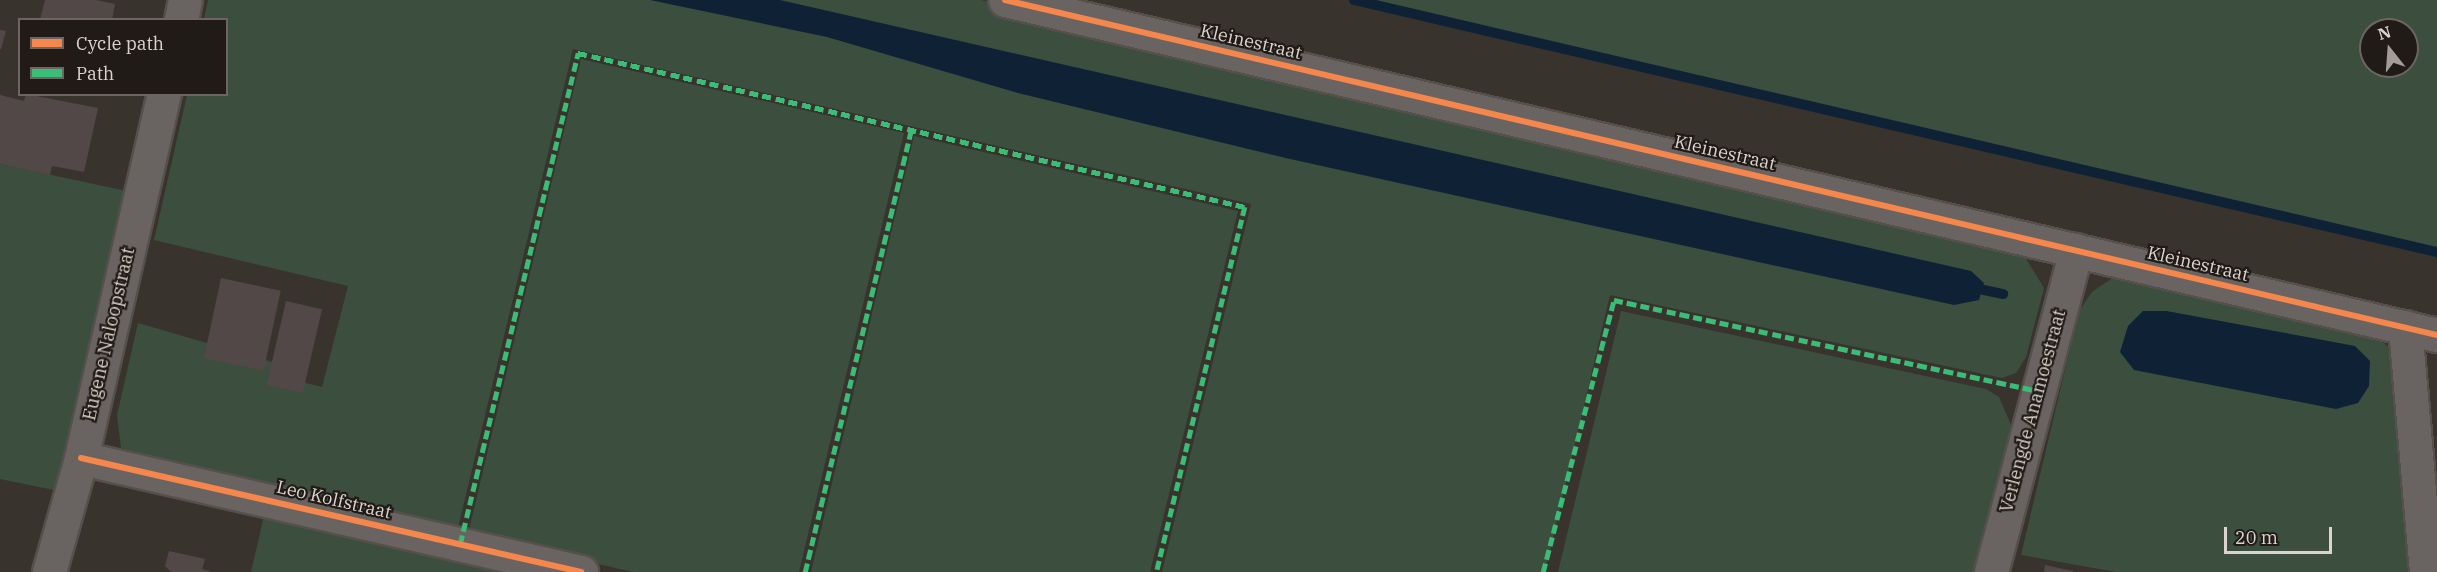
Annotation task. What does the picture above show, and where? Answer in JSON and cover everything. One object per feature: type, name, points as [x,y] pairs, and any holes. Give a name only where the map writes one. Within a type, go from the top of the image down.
[{"type":"street","points":[[181,18],[185,0]]},
{"type":"street","name":"Kleinestraat","points":[[1005,0],[2437,335]]},
{"type":"street","name":"Eugene Naloopstraat","points":[[49,572],[81,458],[164,96]]},
{"type":"street","name":"Verlengde Anamoestraat","points":[[1991,572],[2076,250]]},
{"type":"street","points":[[2405,327],[2426,572]]},
{"type":"street","name":"Leo Kolfstraat","points":[[81,458],[581,572]]},
{"type":"green space","points":[[208,0],[981,0],[1999,243],[2022,252],[2044,288],[2026,357],[2016,373],[2002,378],[1610,295],[1545,572],[1162,572],[1251,204],[573,49],[457,532],[121,448],[117,415],[138,323],[276,363],[274,375],[322,387],[348,286],[154,240],[187,96],[228,96],[228,18],[204,18]]},
{"type":"green space","points":[[1354,0],[2437,0],[2437,252]]},
{"type":"green space","points":[[581,59],[904,133],[799,572],[633,572],[468,534]]},
{"type":"green space","points":[[914,136],[1238,211],[1150,572],[811,572]]},
{"type":"green space","points":[[0,164],[136,193],[64,492],[0,479]]},
{"type":"green space","points":[[2111,279],[2134,279],[2378,338],[2394,352],[2416,572],[2116,572],[2021,555],[2079,311],[2092,292]],"holes":[[[2166,311],[2354,346],[2143,312]]]},
{"type":"green space","points":[[1621,311],[1986,389],[1999,397],[2011,425],[1976,572],[1558,572]]},
{"type":"green space","points":[[266,507],[547,572],[251,572]]},
{"type":"water","points":[[650,0],[780,0],[1971,271],[1984,283],[1979,300],[1954,305],[1290,159],[1018,93],[827,37]]},
{"type":"water","points":[[2143,311],[2166,311],[2355,346],[2370,361],[2369,386],[2358,403],[2336,409],[2134,370],[2120,352],[2128,326]]},
{"type":"building","points":[[45,0],[96,0],[115,4],[112,18],[40,18]]},
{"type":"building","points":[[0,30],[6,31],[1,49],[0,49]]},
{"type":"building","points":[[0,95],[24,101],[25,96],[36,96],[98,108],[84,172],[52,166],[50,175],[0,164]]},
{"type":"building","points":[[221,278],[281,291],[264,371],[204,358]]},
{"type":"building","points":[[286,301],[322,309],[303,393],[267,385]]},
{"type":"building","points":[[169,551],[205,559],[202,569],[212,572],[171,572],[165,566]]},
{"type":"building","points":[[2045,565],[2073,571],[2073,572],[2044,572]]},
{"type":"waterway","points":[[1354,0],[2437,252]]},
{"type":"waterway","points":[[1970,287],[2003,294]]},
{"type":"marked path","points":[[460,544],[578,53],[1245,207],[1157,572]]},
{"type":"marked path","points":[[805,572],[911,130]]},
{"type":"marked path","points":[[1543,572],[1614,300],[2037,391]]},
{"type":"cycle path","points":[[1005,0],[2437,335]]},
{"type":"cycle path","points":[[81,458],[581,572]]}]
